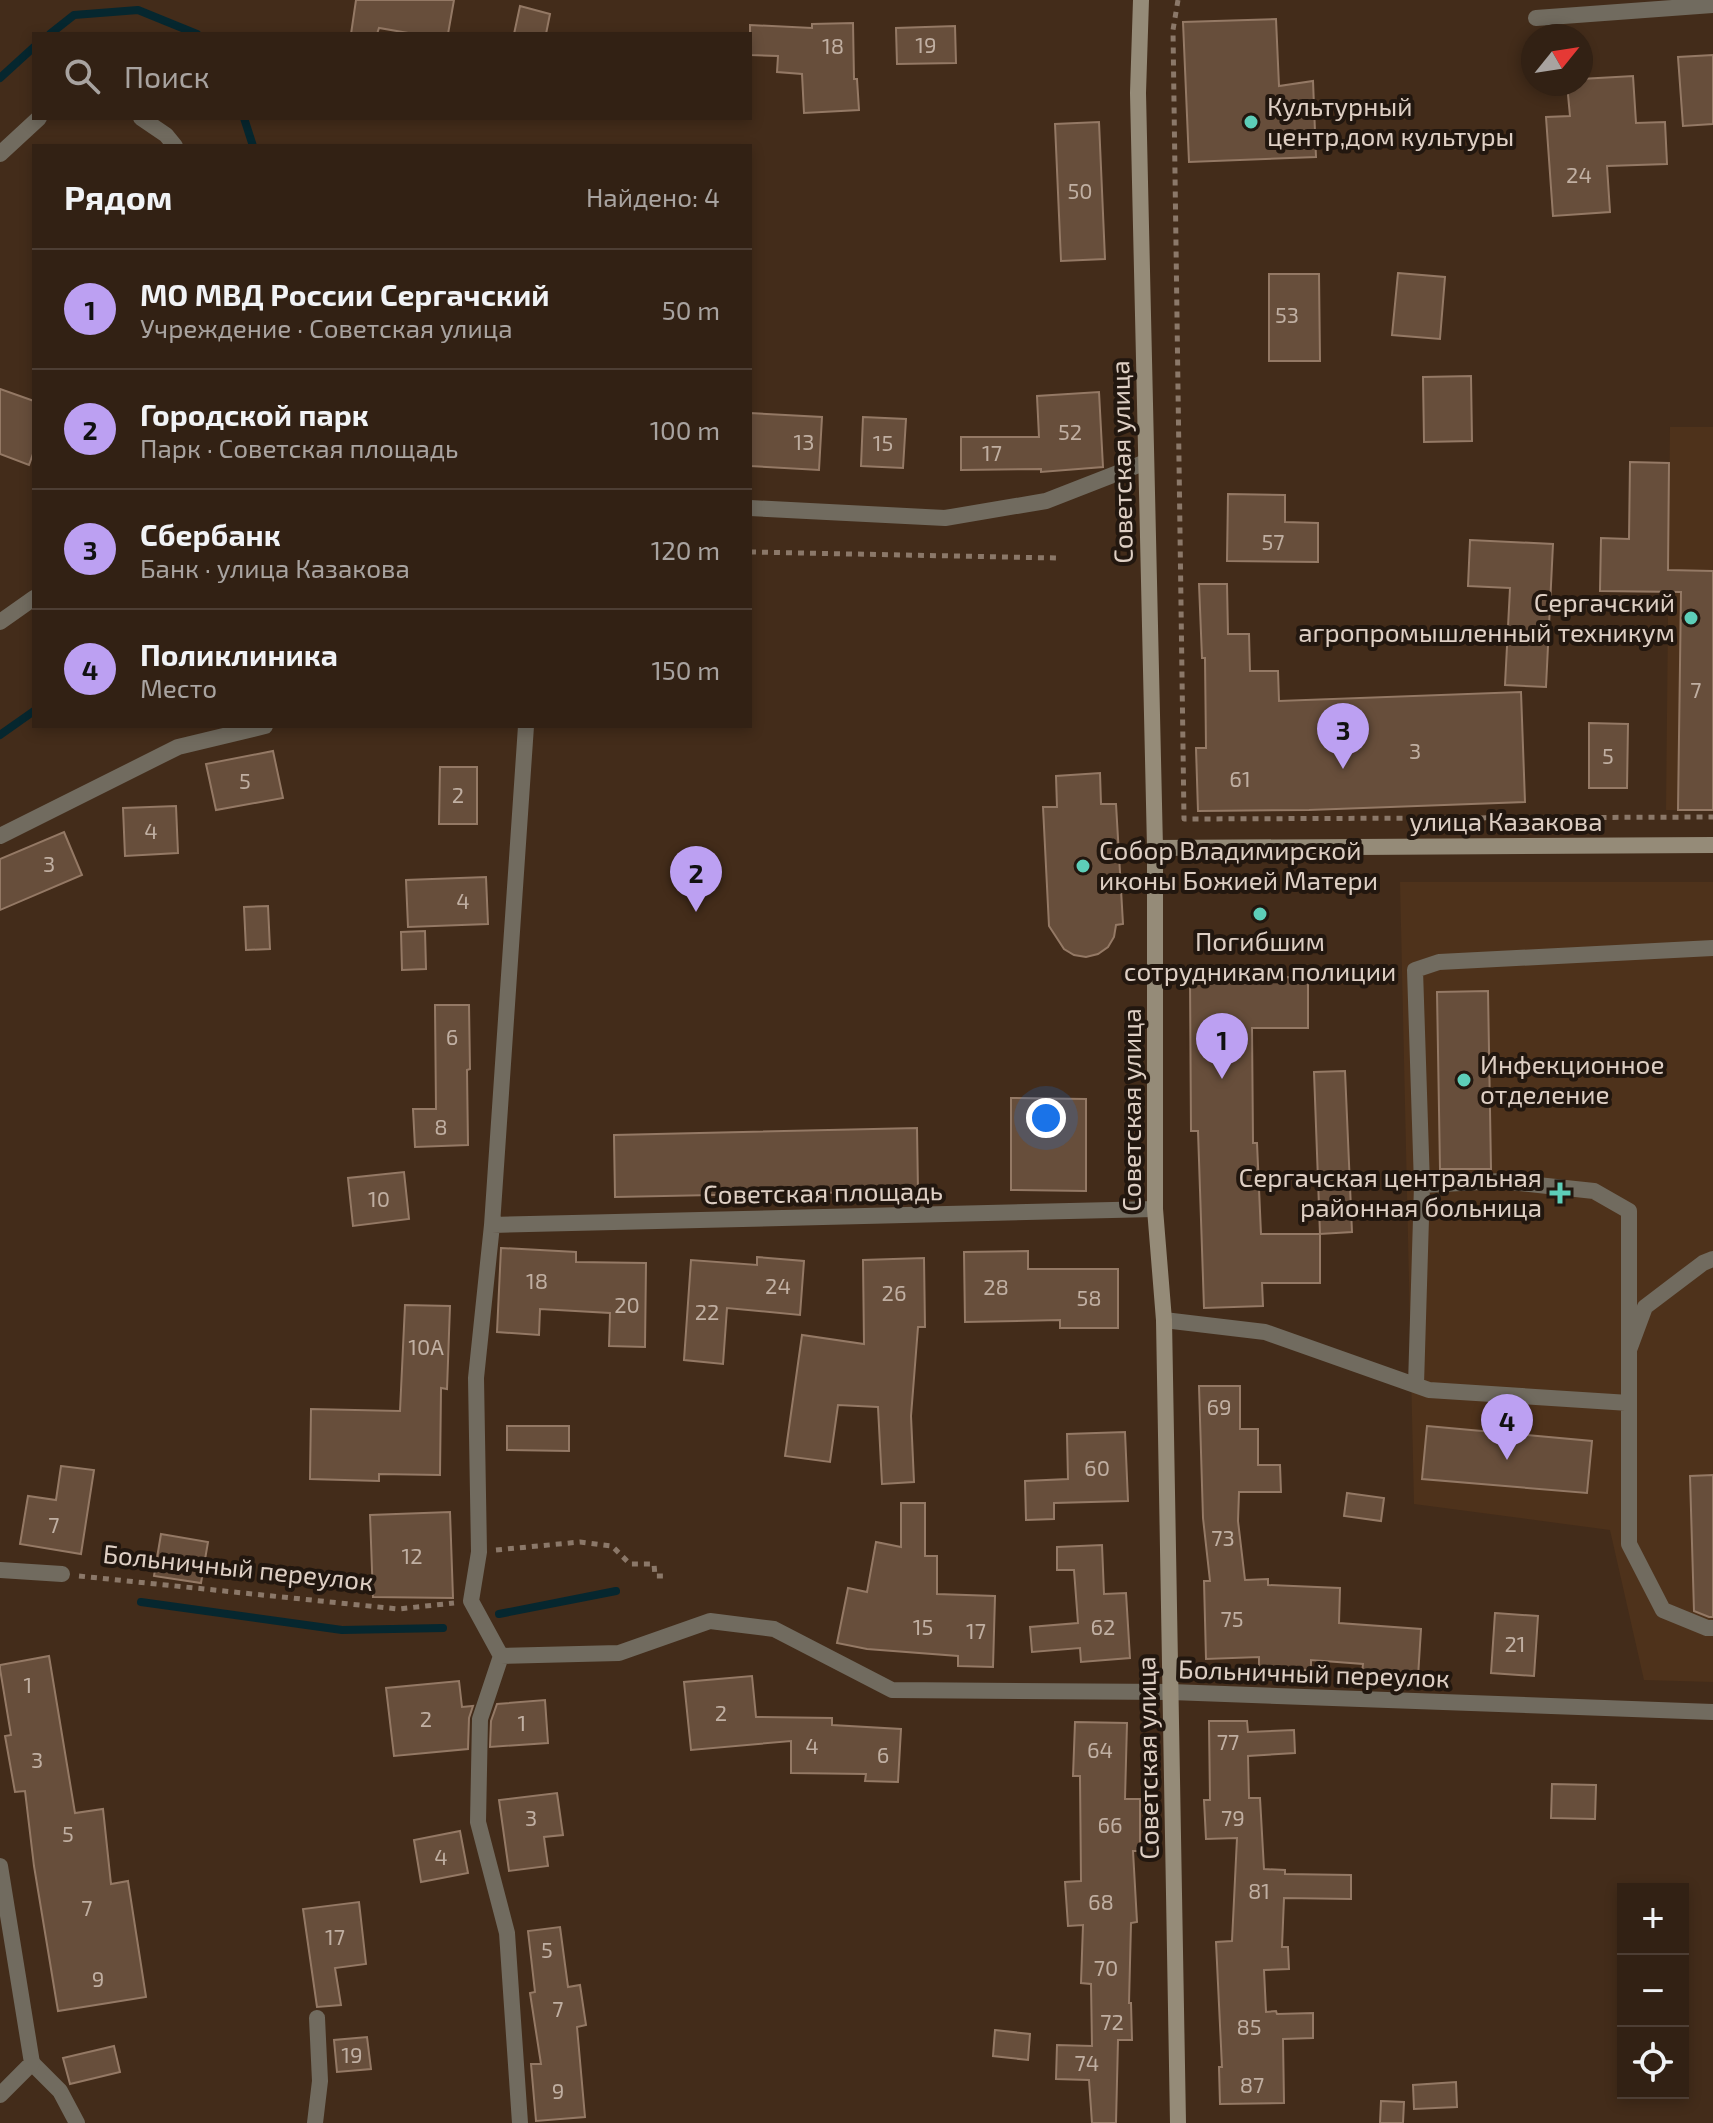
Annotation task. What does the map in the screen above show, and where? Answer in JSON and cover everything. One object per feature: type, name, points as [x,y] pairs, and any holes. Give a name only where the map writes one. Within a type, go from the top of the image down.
[{"type":"main road","name":"Советская улица","points":[[1141,0],[1138,93],[1155,848],[1155,1209],[1164,1320],[1178,2123]]},
{"type":"main road","name":"улица Казакова","points":[[1155,848],[1713,845]]},
{"type":"street","points":[[1536,18],[1713,5]]},
{"type":"street","points":[[0,154],[37,120]]},
{"type":"street","points":[[144,120],[173,144]]},
{"type":"street","points":[[752,508],[945,518],[1046,501],[1146,462]]},
{"type":"street","points":[[0,622],[32,599]]},
{"type":"street","points":[[0,836],[178,747],[257,728]]},
{"type":"street","points":[[520,2123],[507,1933],[478,1822],[480,1719],[501,1656],[471,1601],[479,1552],[476,1378],[492,1225],[526,728]]},
{"type":"street","points":[[1416,1385],[1422,1185],[1415,970],[1439,962],[1713,948]]},
{"type":"street","points":[[1422,1185],[1501,1181],[1594,1191],[1629,1211],[1629,1544],[1663,1610],[1713,1628]]},
{"type":"street","name":"Советская площадь","points":[[492,1225],[1155,1209]]},
{"type":"street","points":[[1629,1350],[1645,1307],[1703,1263],[1713,1259]]},
{"type":"street","points":[[1164,1320],[1265,1332],[1429,1390],[1629,1403]]},
{"type":"street","points":[[0,1570],[62,1574]]},
{"type":"street","name":"Больничный переулок","points":[[501,1656],[619,1653],[710,1621],[774,1629],[892,1690],[1171,1692],[1713,1712]]},
{"type":"street","points":[[0,1866],[32,2063],[60,2091],[77,2123]]},
{"type":"street","points":[[315,2123],[320,2081],[317,2018]]},
{"type":"street","points":[[0,2095],[32,2063]]},
{"type":"path","points":[[1178,0],[1173,30],[1184,819],[1713,817]]},
{"type":"path","points":[[752,552],[1057,558]]},
{"type":"path","points":[[479,1552],[580,1542],[612,1546],[630,1564],[654,1564],[655,1576],[667,1576]]},
{"type":"path","name":"Больничный переулок","points":[[62,1574],[398,1609],[471,1601]]},
{"type":"shaded area","name":"Сергачский агропромышленный техникум","points":[[1670,427],[1713,427],[1713,810],[1666,810]]},
{"type":"shaded area","name":"Сергачская центральная районная больница","points":[[1400,882],[1713,882],[1713,1682],[1644,1680],[1610,1530],[1414,1504]]},
{"type":"building","points":[[356,0],[454,0],[448,32],[402,32],[379,28],[378,32],[351,32]]},
{"type":"building","points":[[520,6],[550,14],[546,32],[514,32]]},
{"type":"building","name":"Культурный центр,дом культуры","points":[[1276,19],[1279,86],[1313,81],[1316,157],[1189,162],[1183,22]]},
{"type":"building","points":[[853,23],[854,79],[857,79],[859,110],[804,113],[802,74],[777,72],[778,56],[752,55],[750,25],[812,28],[812,24]]},
{"type":"building","points":[[955,26],[956,63],[897,64],[896,28]]},
{"type":"building","points":[[1713,55],[1713,124],[1683,126],[1678,57]]},
{"type":"building","points":[[1633,76],[1636,123],[1665,122],[1667,164],[1607,166],[1610,212],[1553,216],[1546,117],[1570,116],[1568,96],[1593,96],[1593,78]]},
{"type":"building","points":[[1099,122],[1105,259],[1061,261],[1055,124]]},
{"type":"building","points":[[1398,273],[1445,277],[1440,339],[1392,335]]},
{"type":"building","points":[[1269,274],[1319,274],[1320,361],[1269,361]]},
{"type":"building","points":[[1471,376],[1472,441],[1424,442],[1423,377]]},
{"type":"building","points":[[0,389],[32,400],[32,457],[29,465],[0,454]]},
{"type":"building","points":[[1099,392],[1103,467],[1041,472],[1041,469],[961,470],[961,437],[1039,437],[1037,396]]},
{"type":"building","points":[[752,413],[822,417],[819,470],[752,466]]},
{"type":"building","points":[[863,417],[906,419],[903,468],[861,466]]},
{"type":"building","points":[[1630,462],[1669,463],[1668,570],[1713,571],[1713,810],[1678,810],[1681,592],[1600,591],[1601,538],[1629,539]]},
{"type":"building","points":[[1228,494],[1285,495],[1285,522],[1318,523],[1318,562],[1227,561]]},
{"type":"building","points":[[1470,540],[1553,544],[1546,687],[1505,685],[1510,588],[1468,586]]},
{"type":"building","points":[[1199,584],[1227,584],[1228,634],[1249,634],[1250,671],[1278,671],[1279,701],[1521,692],[1525,802],[1198,811],[1196,748],[1206,748],[1205,658],[1202,658]]},
{"type":"building","points":[[1589,723],[1628,724],[1627,788],[1589,788]]},
{"type":"building","points":[[273,751],[283,798],[216,810],[206,764]]},
{"type":"building","points":[[440,767],[477,767],[477,824],[439,824]]},
{"type":"building","name":"Собор Владимирской иконы Божией Матери","points":[[1100,773],[1101,804],[1116,804],[1123,924],[1116,925],[1108,947],[1086,957],[1064,949],[1049,926],[1043,807],[1057,807],[1056,776]]},
{"type":"building","points":[[176,806],[178,853],[125,856],[123,808]]},
{"type":"building","points":[[64,832],[82,875],[0,910],[0,859]]},
{"type":"building","points":[[486,877],[488,924],[408,927],[406,880]]},
{"type":"building","points":[[268,906],[270,949],[246,950],[244,907]]},
{"type":"building","points":[[425,931],[426,969],[402,970],[401,932]]},
{"type":"building","points":[[1308,977],[1308,1028],[1252,1028],[1253,1143],[1257,1143],[1261,1234],[1320,1234],[1320,1283],[1262,1283],[1263,1306],[1204,1308],[1198,1131],[1191,1131],[1190,978]]},
{"type":"building","name":"Инфекционное отделение","points":[[1488,991],[1491,1169],[1440,1169],[1437,992]]},
{"type":"building","points":[[435,1005],[469,1005],[468,1145],[415,1147],[413,1109],[436,1109]]},
{"type":"building","points":[[1345,1071],[1352,1232],[1320,1234],[1314,1072]]},
{"type":"building","points":[[1011,1098],[1086,1099],[1086,1191],[1011,1190]]},
{"type":"building","points":[[917,1128],[918,1191],[615,1197],[614,1135]]},
{"type":"building","points":[[404,1172],[409,1219],[353,1226],[348,1178]]},
{"type":"building","points":[[501,1248],[576,1252],[576,1262],[646,1263],[645,1347],[609,1346],[610,1313],[540,1309],[539,1335],[497,1332]]},
{"type":"building","points":[[1028,1251],[1028,1269],[1118,1269],[1118,1328],[1060,1328],[1060,1320],[965,1322],[964,1252]]},
{"type":"building","points":[[757,1257],[804,1261],[800,1315],[727,1308],[723,1364],[684,1360],[691,1260],[757,1265]]},
{"type":"building","points":[[924,1258],[925,1327],[918,1327],[911,1416],[914,1482],[882,1484],[878,1407],[838,1405],[830,1462],[785,1456],[802,1335],[864,1344],[863,1260]]},
{"type":"building","points":[[405,1305],[450,1306],[447,1389],[441,1388],[440,1475],[379,1474],[379,1481],[310,1479],[311,1409],[400,1411]]},
{"type":"building","points":[[1199,1386],[1240,1386],[1240,1429],[1258,1429],[1258,1465],[1280,1465],[1281,1492],[1239,1492],[1238,1521],[1245,1580],[1268,1579],[1268,1585],[1340,1588],[1339,1623],[1421,1629],[1418,1677],[1362,1673],[1363,1664],[1311,1660],[1311,1670],[1259,1670],[1259,1657],[1206,1659],[1204,1581],[1210,1581],[1203,1518]]},
{"type":"building","points":[[507,1426],[569,1426],[569,1451],[507,1450]]},
{"type":"building","points":[[1427,1426],[1592,1441],[1587,1493],[1422,1479]]},
{"type":"building","points":[[1125,1432],[1128,1501],[1054,1503],[1054,1519],[1026,1520],[1025,1481],[1068,1479],[1067,1434]]},
{"type":"building","points":[[61,1466],[94,1470],[81,1554],[20,1544],[28,1496],[56,1500]]},
{"type":"building","points":[[1713,1475],[1713,1617],[1709,1617],[1694,1611],[1690,1476]]},
{"type":"building","points":[[1347,1493],[1384,1498],[1381,1521],[1344,1516]]},
{"type":"building","points":[[901,1503],[925,1503],[925,1556],[937,1556],[937,1594],[995,1596],[993,1667],[958,1666],[958,1656],[867,1649],[837,1643],[848,1588],[867,1592],[876,1542],[901,1547]]},
{"type":"building","points":[[450,1512],[453,1598],[373,1597],[370,1515]]},
{"type":"building","points":[[161,1534],[208,1542],[201,1583],[154,1576]]},
{"type":"building","points":[[1102,1545],[1104,1594],[1126,1593],[1130,1658],[1081,1662],[1080,1648],[1032,1652],[1030,1627],[1078,1623],[1074,1570],[1057,1570],[1057,1547]]},
{"type":"building","points":[[1495,1613],[1538,1616],[1534,1676],[1491,1673]]},
{"type":"building","points":[[49,1656],[75,1813],[103,1809],[111,1884],[128,1881],[146,1997],[58,2011],[25,1791],[15,1792],[5,1736],[11,1735],[0,1669],[0,1665]]},
{"type":"building","points":[[752,1676],[756,1717],[832,1718],[832,1725],[901,1729],[898,1782],[865,1781],[866,1774],[791,1773],[791,1741],[691,1750],[684,1682]]},
{"type":"building","points":[[459,1681],[462,1707],[473,1706],[469,1718],[468,1749],[394,1756],[386,1688]]},
{"type":"building","points":[[545,1700],[548,1743],[490,1747],[491,1721],[497,1704]]},
{"type":"building","points":[[1209,1721],[1247,1721],[1248,1732],[1294,1730],[1295,1753],[1248,1756],[1249,1798],[1260,1798],[1264,1869],[1285,1870],[1285,1874],[1351,1875],[1351,1899],[1284,1898],[1282,1947],[1288,1947],[1289,1969],[1264,1970],[1266,2012],[1313,2013],[1313,2038],[1283,2039],[1284,2103],[1220,2104],[1219,2067],[1222,2067],[1216,1942],[1232,1941],[1237,1838],[1206,1839],[1204,1800],[1210,1800]]},
{"type":"building","points":[[1075,1722],[1127,1723],[1125,1799],[1140,1799],[1140,1851],[1133,1851],[1137,1922],[1131,1923],[1129,2003],[1132,2040],[1118,2040],[1116,2123],[1092,2123],[1089,2080],[1056,2079],[1057,2045],[1092,2046],[1091,1984],[1081,1983],[1083,1925],[1068,1926],[1065,1882],[1081,1881],[1080,1776],[1073,1776]]},
{"type":"building","points":[[1552,1784],[1596,1785],[1595,1819],[1551,1818]]},
{"type":"building","points":[[557,1793],[563,1835],[544,1837],[548,1866],[509,1871],[499,1800]]},
{"type":"building","points":[[460,1831],[468,1873],[421,1882],[414,1840]]},
{"type":"building","points":[[359,1902],[366,1964],[335,1968],[341,2005],[317,2007],[303,1909]]},
{"type":"building","points":[[560,1927],[568,1987],[580,1985],[586,2025],[577,2027],[585,2117],[536,2121],[531,2064],[541,2064],[530,1993],[535,1992],[528,1931]]},
{"type":"building","points":[[995,2030],[1030,2034],[1028,2060],[993,2056]]},
{"type":"building","points":[[367,2037],[371,2069],[337,2072],[334,2040]]},
{"type":"building","points":[[114,2046],[120,2072],[70,2084],[63,2058]]},
{"type":"building","points":[[1456,2082],[1457,2107],[1414,2109],[1413,2085]]},
{"type":"building","points":[[1381,2101],[1404,2102],[1403,2123],[1380,2123]]},
{"type":"waterway","points":[[53,32],[74,15],[138,10],[192,32]]},
{"type":"waterway","points":[[0,78],[32,49]]},
{"type":"waterway","points":[[245,120],[252,144]]},
{"type":"waterway","points":[[0,735],[32,712]]},
{"type":"waterway","points":[[499,1614],[616,1591]]},
{"type":"waterway","points":[[141,1602],[342,1630],[443,1628]]},
{"type":"place","name":"Культурный центр,дом культуры","points":[[1251,122]]},
{"type":"place","name":"Сергачский агропромышленный техникум","points":[[1691,618]]},
{"type":"place","name":"Сбербанк","points":[[1343,769]]},
{"type":"place","name":"Собор Владимирской иконы Божией Матери","points":[[1083,866]]},
{"type":"place","name":"Городской парк","points":[[696,912]]},
{"type":"place","name":"Погибшим сотрудникам полиции","points":[[1260,914]]},
{"type":"place","name":"МО МВД России Сергачский","points":[[1222,1079]]},
{"type":"place","name":"Инфекционное отделение","points":[[1464,1080]]},
{"type":"place","name":"Сергачская центральная районная больница","points":[[1560,1193]]},
{"type":"place","name":"Поликлиника","points":[[1507,1460]]}]
